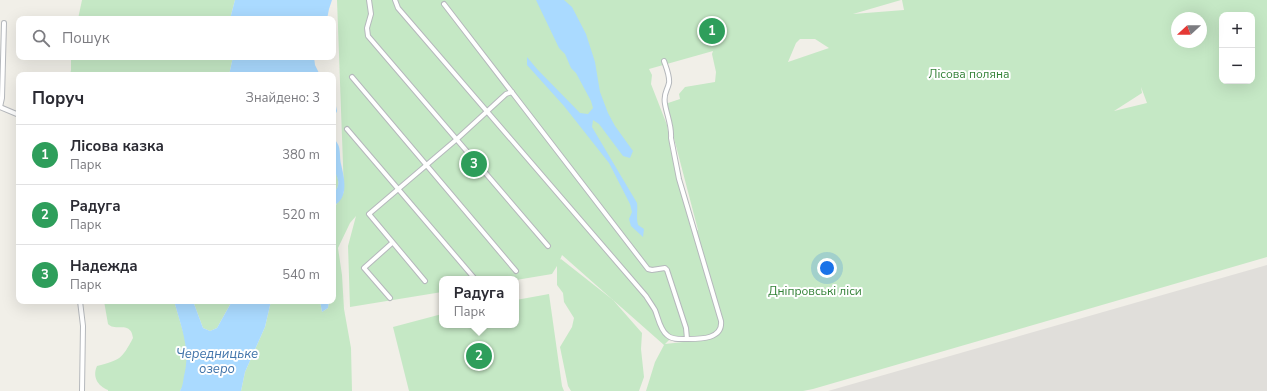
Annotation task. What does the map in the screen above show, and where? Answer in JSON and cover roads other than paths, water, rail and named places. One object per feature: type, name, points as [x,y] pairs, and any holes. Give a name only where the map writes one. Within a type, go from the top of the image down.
[{"type":"street","points":[[369,0],[371,14],[367,28],[368,36],[548,246]]},
{"type":"street","points":[[395,0],[398,8],[646,296],[667,336],[675,339],[702,339],[710,337],[719,331],[721,325],[715,298],[679,179],[671,138],[672,132],[665,104],[665,90],[669,80],[664,61]]},
{"type":"street","points":[[444,4],[648,269],[652,270],[665,268],[667,270],[686,328],[687,339]]},
{"type":"street","points":[[4,23],[2,98],[0,107],[16,114]]},
{"type":"street","points":[[352,77],[516,271]]},
{"type":"street","points":[[425,281],[369,214],[457,139],[506,94],[512,92]]},
{"type":"street","points":[[347,129],[472,276]]},
{"type":"street","points":[[390,298],[364,268],[392,243]]},
{"type":"street","points":[[80,304],[83,326],[82,391]]},
{"type":"water","points":[[235,0],[332,0],[328,16],[231,16]]},
{"type":"water","points":[[536,0],[564,0],[572,7],[586,34],[595,62],[600,92],[615,126],[633,151],[630,158],[623,156],[599,124],[593,120],[592,127],[637,203],[637,222],[638,225],[644,229],[643,237],[631,226],[629,219],[632,212],[630,204],[609,163],[564,106],[527,65],[527,57],[580,113],[588,114],[593,108],[591,101],[576,73],[571,68],[565,54],[559,48]]},
{"type":"water","points":[[232,60],[314,60],[318,72],[230,72]]},
{"type":"water","points":[[336,141],[340,150],[344,193],[342,198],[336,204],[338,179],[336,174]]},
{"type":"water","name":"Чередницьке озеро","points":[[175,304],[194,304],[203,328],[210,331],[217,328],[230,304],[270,304],[265,327],[245,372],[241,391],[180,391],[186,366],[186,347]]},
{"type":"water","points":[[321,304],[329,304],[328,308],[322,312]]},
{"type":"place","name":"Лісова казка","points":[[712,31]]},
{"type":"place","name":"Надежда","points":[[474,164]]},
{"type":"place","name":"Радуга","points":[[479,356]]},
{"type":"park label","name":"Лісова поляна","points":[[969,74]]},
{"type":"park label","name":"Дніпровські ліси","points":[[815,291]]}]
